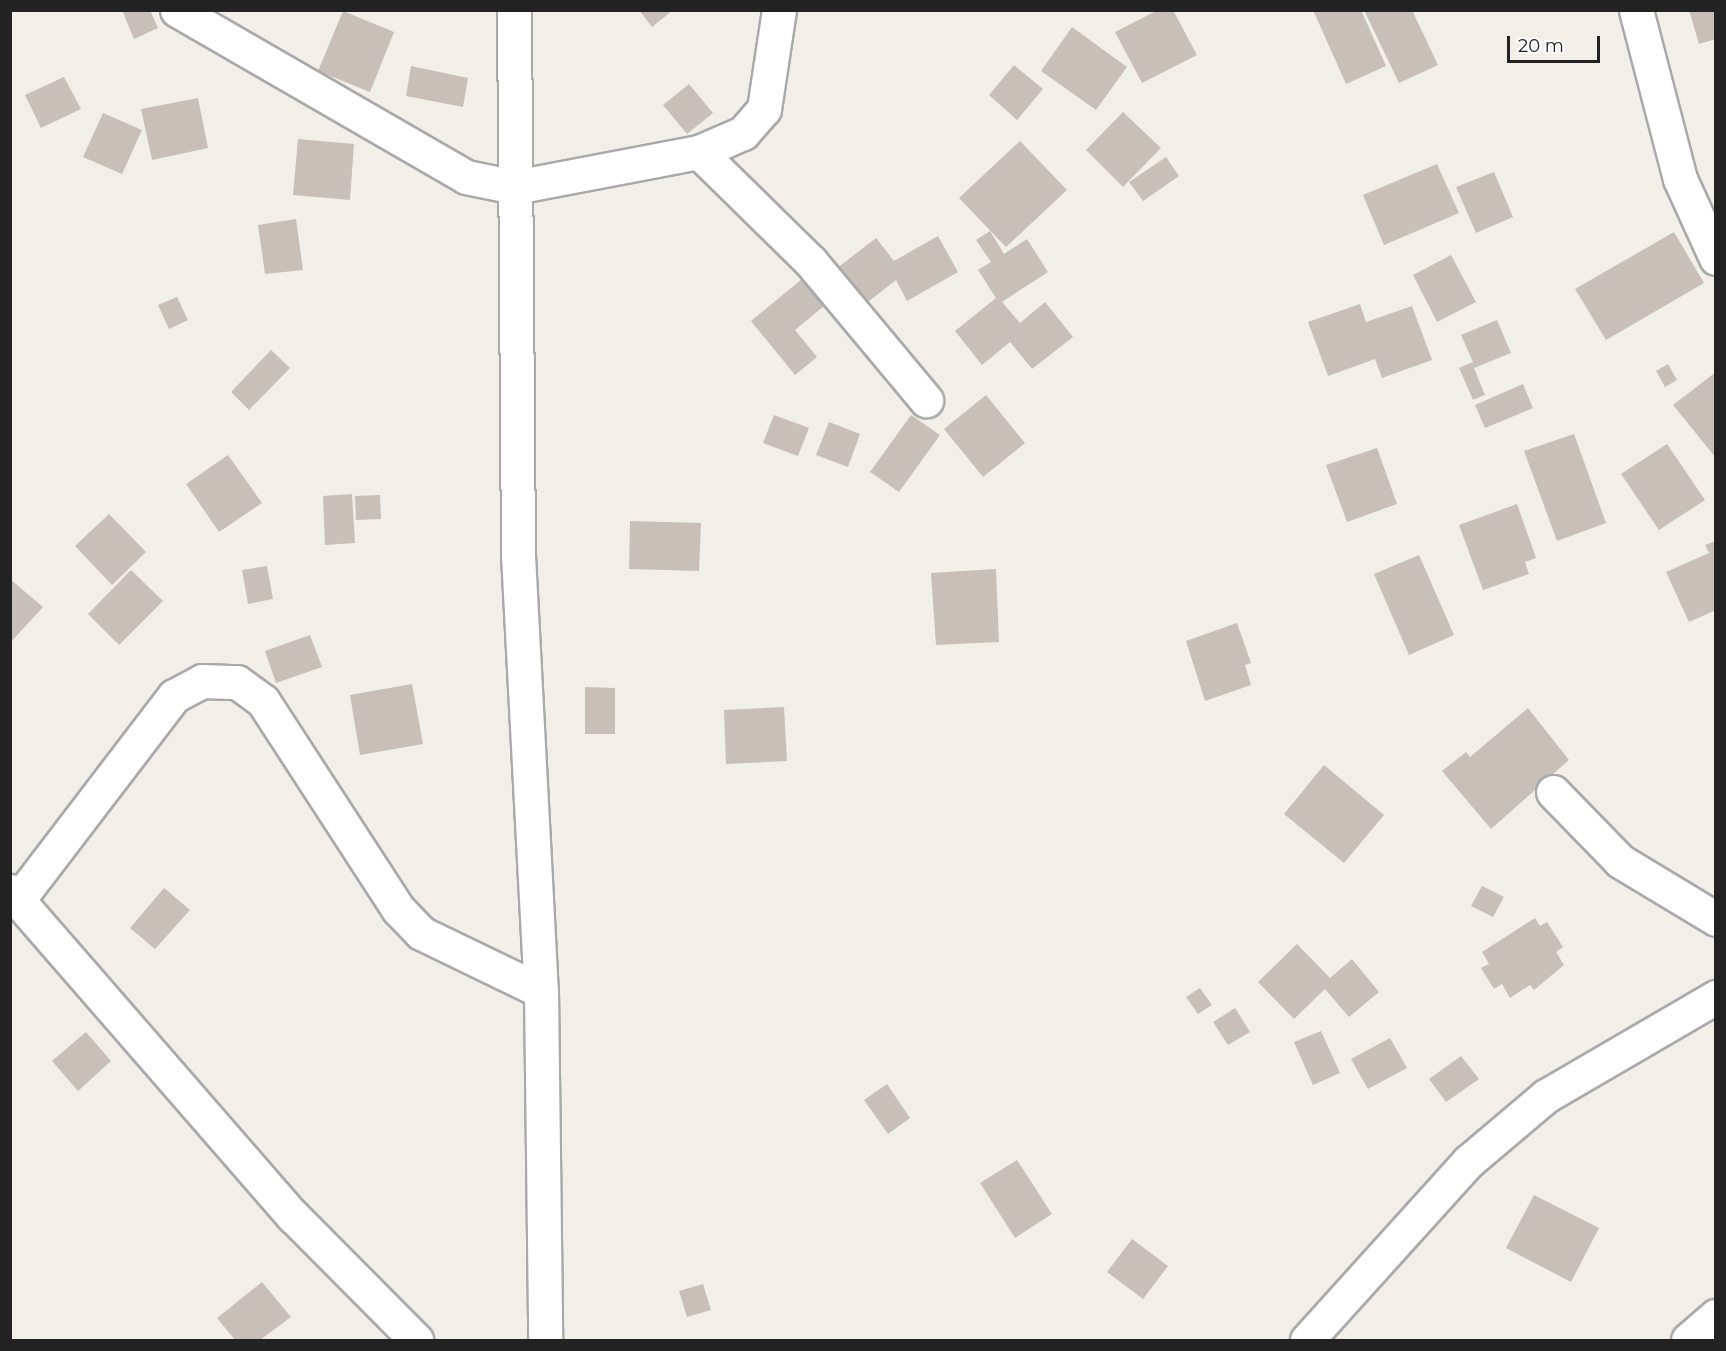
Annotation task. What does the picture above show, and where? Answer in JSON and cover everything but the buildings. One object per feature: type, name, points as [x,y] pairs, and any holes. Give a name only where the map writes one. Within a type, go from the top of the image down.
[{"type":"street","points":[[177,10],[456,171],[515,187],[699,152],[743,133],[764,109],[779,10]]},
{"type":"street","points":[[514,10],[518,555],[541,991],[545,1341]]},
{"type":"street","points":[[1636,10],[1680,179],[1716,258]]},
{"type":"street","points":[[699,152],[818,270],[926,399]]},
{"type":"street","points":[[416,1341],[293,1216],[14,896],[174,696],[202,681],[237,682],[263,701],[398,909],[420,933],[541,991]]},
{"type":"street","points":[[1553,792],[1620,861],[1716,919]]},
{"type":"street","points":[[1312,1337],[1469,1161],[1546,1096],[1716,997]]},
{"type":"street","points":[[1688,1341],[1716,1316]]}]
